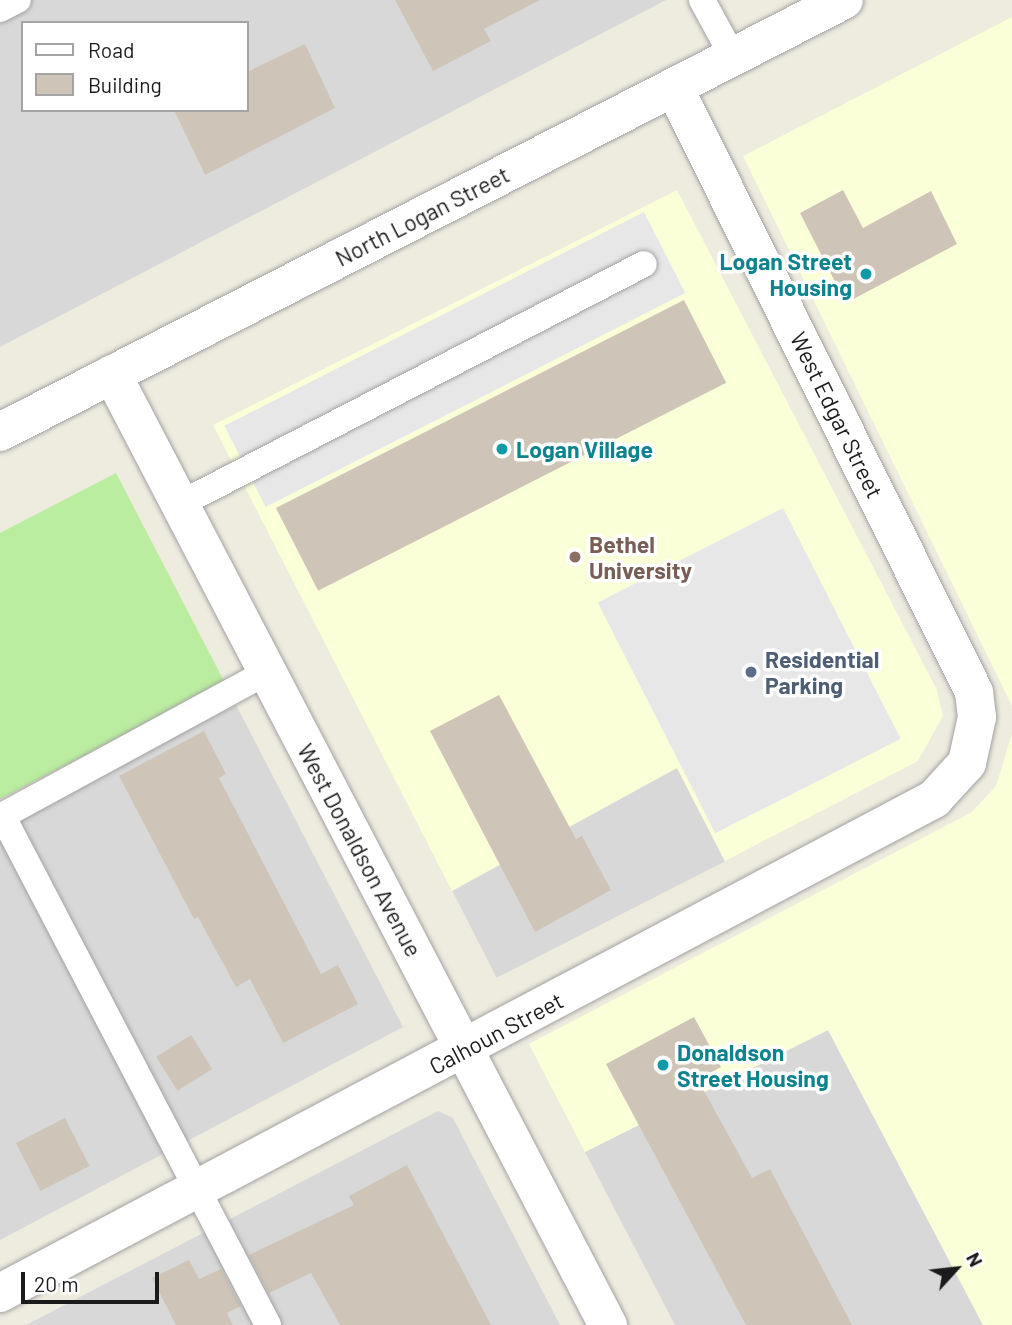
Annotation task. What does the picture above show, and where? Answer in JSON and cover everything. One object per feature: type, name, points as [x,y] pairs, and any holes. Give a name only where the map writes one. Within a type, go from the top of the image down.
[{"type":"street","name":"North Logan Street","points":[[0,432],[844,0]]},
{"type":"street","name":"West Edgar Street","points":[[674,87],[974,692],[972,749]]},
{"type":"street","name":"West Donaldson Avenue","points":[[112,374],[608,1325]]},
{"type":"street","name":"Calhoun Street","points":[[0,1293],[465,1051],[934,799],[956,779],[972,749]]},
{"type":"lane","points":[[0,9],[18,0]]},
{"type":"lane","points":[[702,0],[733,57]]},
{"type":"lane","points":[[180,504],[644,264]]},
{"type":"lane","points":[[267,672],[1,816],[268,1325]]},
{"type":"shaded area","points":[[0,0],[666,0],[0,347]]},
{"type":"shaded area","points":[[1012,17],[1012,706],[743,156]]},
{"type":"shaded area","name":"Bethel University","points":[[677,190],[937,690],[943,716],[918,761],[725,861],[677,768],[452,891],[213,425]]},
{"type":"shaded area","points":[[644,212],[685,293],[266,507],[224,426]]},
{"type":"shaded area","name":"Residential Parking","points":[[783,508],[901,739],[715,833],[598,602]]},
{"type":"shaded area","points":[[236,705],[403,1027],[0,1240],[0,829]]},
{"type":"shaded area","points":[[1012,734],[1012,1325],[983,1325],[828,1030],[585,1152],[529,1044],[972,812],[996,786]]},
{"type":"shaded area","points":[[677,768],[725,862],[497,978],[449,884]]},
{"type":"shaded area","points":[[828,1030],[983,1325],[675,1325],[585,1152]]},
{"type":"shaded area","points":[[438,1111],[453,1118],[560,1325],[26,1325]]},
{"type":"green space","points":[[116,473],[225,683],[0,799],[0,533]]},
{"type":"building","points":[[395,0],[540,0],[484,29],[491,41],[433,71]]},
{"type":"building","points":[[305,44],[335,108],[205,175],[175,112],[248,112],[248,72]]},
{"type":"building","name":"Logan Street Housing","points":[[843,190],[863,228],[931,191],[957,244],[846,303],[800,213]]},
{"type":"building","name":"Logan Village","points":[[684,300],[726,383],[318,591],[276,508]]},
{"type":"building","points":[[499,695],[576,839],[582,836],[611,890],[535,932],[430,731]]},
{"type":"building","points":[[204,731],[226,774],[219,778],[321,974],[338,965],[358,1004],[283,1043],[250,979],[236,987],[198,917],[194,919],[119,776]]},
{"type":"building","points":[[694,1017],[721,1067],[698,1080],[752,1178],[770,1169],[852,1325],[746,1325],[606,1064]]},
{"type":"building","points":[[191,1035],[212,1069],[177,1091],[156,1057]]},
{"type":"building","points":[[65,1118],[90,1166],[41,1191],[16,1143]]},
{"type":"building","points":[[407,1165],[491,1325],[340,1325],[311,1273],[269,1293],[249,1255],[354,1205],[349,1196]]},
{"type":"building","points":[[189,1260],[199,1279],[221,1269],[241,1306],[227,1313],[233,1325],[176,1325],[152,1278]]},
{"type":"place","name":"Logan Street Housing","points":[[866,274]]},
{"type":"place","name":"Logan Village","points":[[502,449]]},
{"type":"place","name":"Bethel University","points":[[575,557]]},
{"type":"place","name":"Residential Parking","points":[[751,672]]},
{"type":"place","name":"Donaldson Street Housing","points":[[663,1065]]}]
